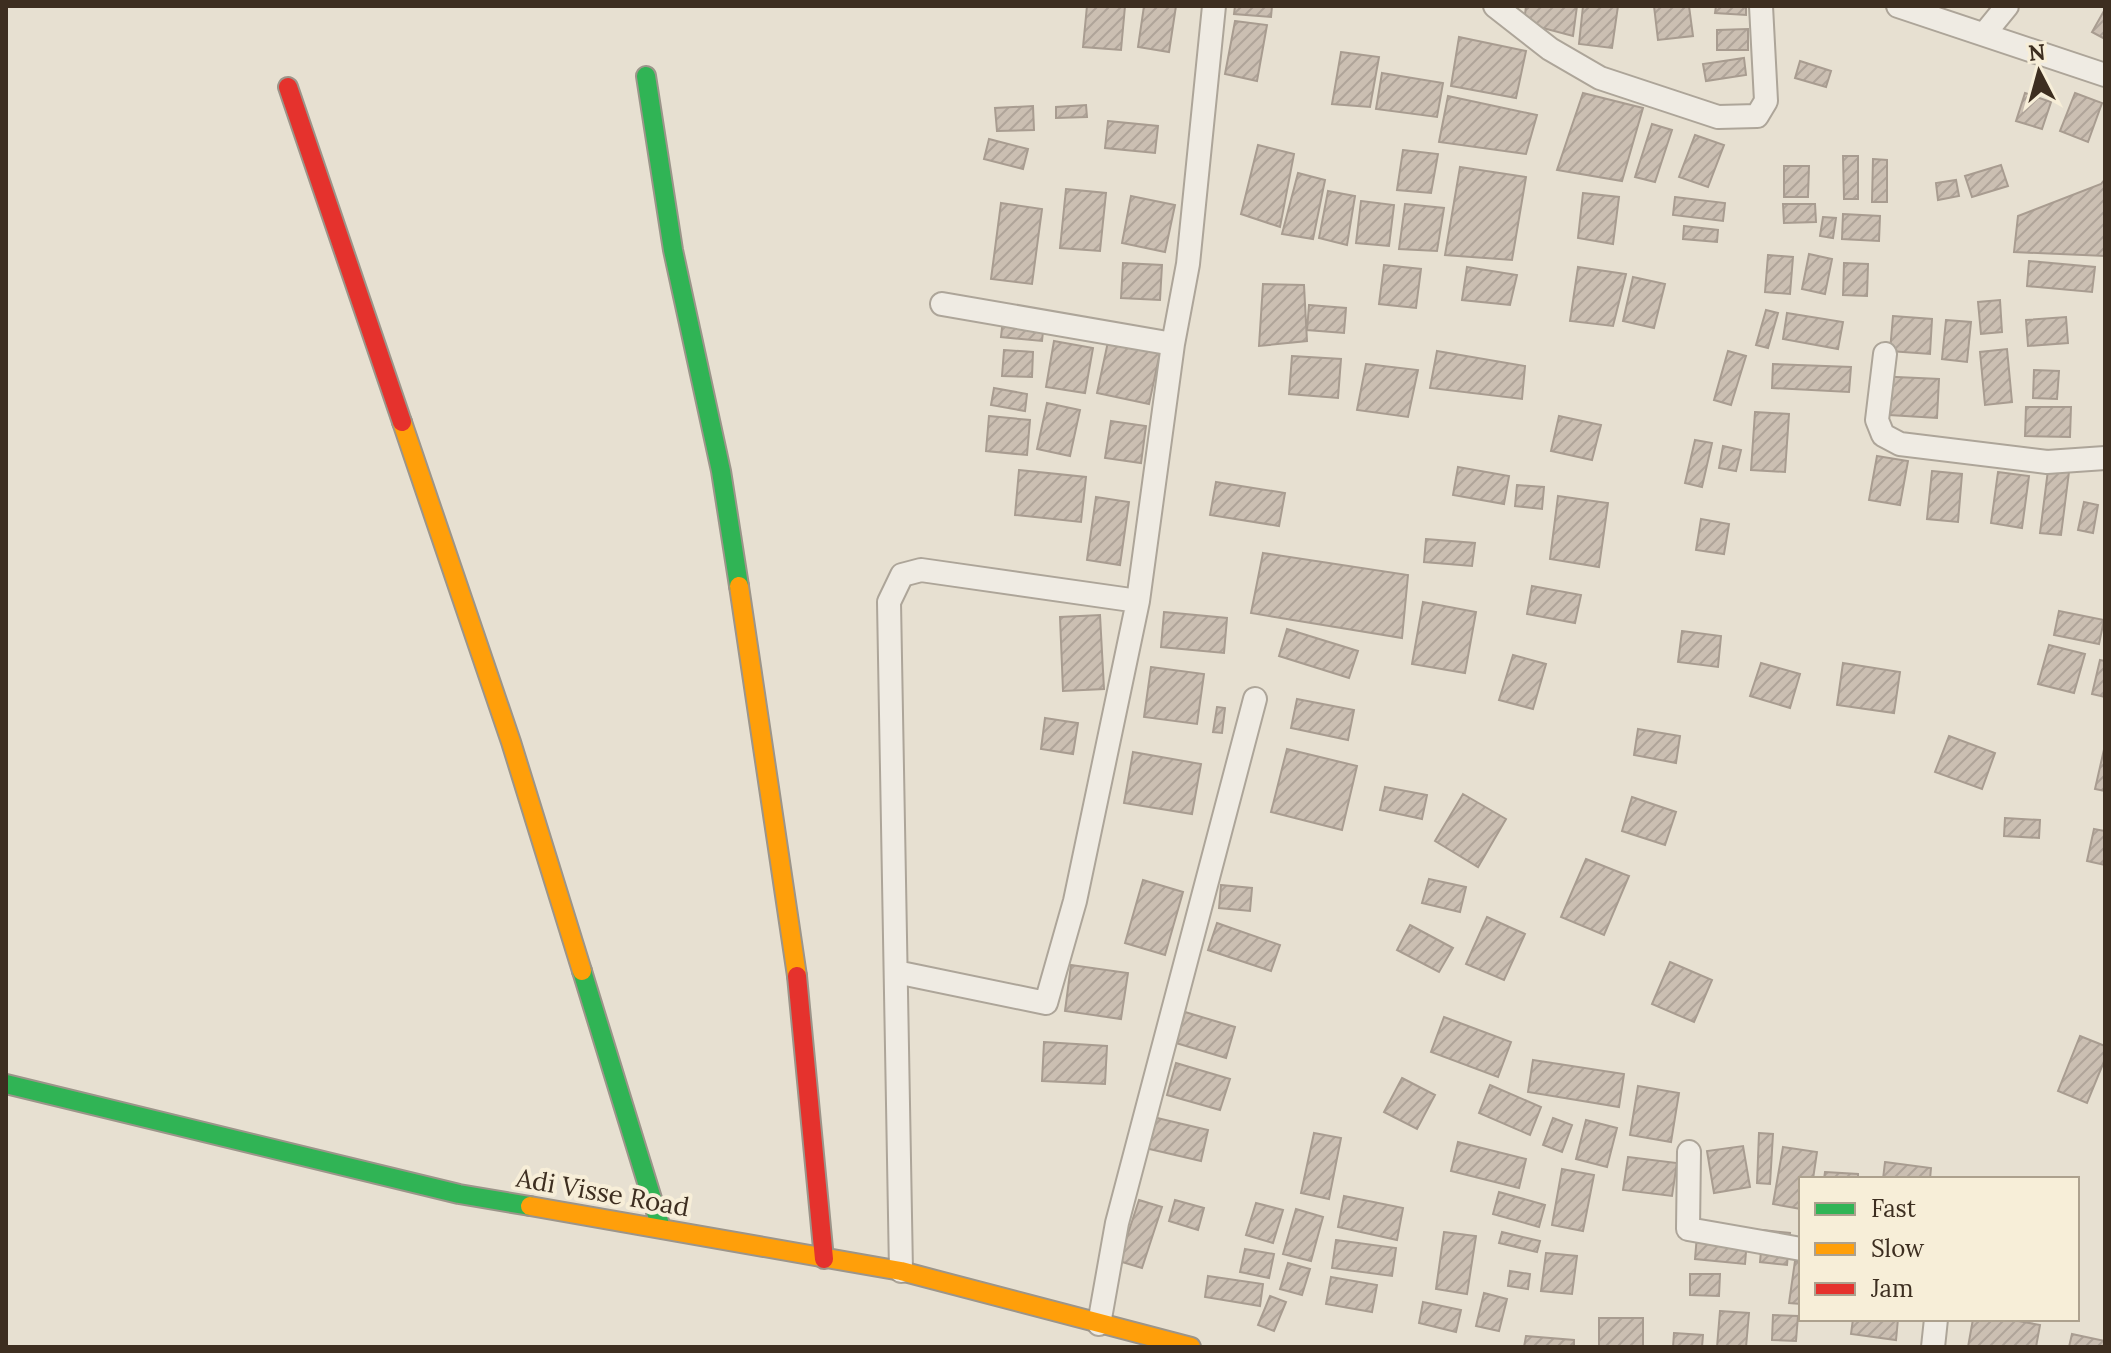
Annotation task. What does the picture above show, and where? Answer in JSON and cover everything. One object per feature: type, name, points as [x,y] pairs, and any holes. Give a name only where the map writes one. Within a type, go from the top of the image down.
[{"type":"street","points":[[896,972],[1046,1003],[1075,901],[1138,601],[1173,344],[1188,264],[1214,6]]},
{"type":"street","points":[[1495,6],[1550,49],[1600,78],[1718,117],[1757,116],[1766,101],[1761,6]]},
{"type":"street","points":[[1898,6],[2105,75]]},
{"type":"street","points":[[1985,33],[2007,6]]},
{"type":"street","points":[[646,76],[673,250],[721,471],[794,944],[824,1259]]},
{"type":"street","points":[[288,87],[511,742],[661,1228]]},
{"type":"street","points":[[942,304],[1173,344]]},
{"type":"street","points":[[1885,354],[1877,420],[1883,435],[1900,444],[2047,462],[2105,458]]},
{"type":"street","points":[[901,1271],[889,602],[902,575],[921,570],[1138,601]]},
{"type":"street","points":[[1099,1324],[1117,1223],[1255,699]]},
{"type":"street","name":"Adi Visse Road","points":[[6,1084],[459,1194],[901,1271],[1191,1347]]},
{"type":"street","points":[[1689,1152],[1688,1229],[1799,1249]]},
{"type":"street","points":[[1933,1347],[1936,1321]]},
{"type":"building","points":[[1087,6],[1125,6],[1121,50],[1083,47]]},
{"type":"building","points":[[1144,6],[1176,6],[1169,52],[1138,47]]},
{"type":"building","points":[[1235,6],[1272,6],[1271,17],[1234,14]]},
{"type":"building","points":[[1526,6],[1577,6],[1573,36],[1524,23]]},
{"type":"building","points":[[1583,6],[1618,6],[1612,48],[1579,44]]},
{"type":"building","points":[[1654,6],[1689,6],[1693,36],[1658,40]]},
{"type":"building","points":[[1716,6],[1746,6],[1746,15],[1715,13]]},
{"type":"building","points":[[2105,9],[2105,39],[2092,32]]},
{"type":"building","points":[[1235,21],[1267,25],[1257,81],[1225,74]]},
{"type":"building","points":[[1748,29],[1748,50],[1717,50],[1717,30]]},
{"type":"building","points":[[1459,37],[1526,51],[1516,98],[1451,86]]},
{"type":"building","points":[[1341,52],[1379,57],[1370,107],[1332,104]]},
{"type":"building","points":[[1744,58],[1746,75],[1706,81],[1703,64]]},
{"type":"building","points":[[1800,61],[1831,71],[1826,87],[1795,78]]},
{"type":"building","points":[[1382,73],[1443,83],[1437,117],[1376,109]]},
{"type":"building","points":[[1583,93],[1643,108],[1622,181],[1557,170]]},
{"type":"building","points":[[2025,93],[2051,102],[2042,129],[2016,121]]},
{"type":"building","points":[[2075,93],[2102,103],[2088,142],[2060,131]]},
{"type":"building","points":[[1448,96],[1537,115],[1526,154],[1439,142]]},
{"type":"building","points":[[1086,105],[1087,117],[1056,118],[1056,107]]},
{"type":"building","points":[[1033,106],[1034,130],[997,131],[995,108]]},
{"type":"building","points":[[1108,121],[1158,126],[1155,153],[1105,148]]},
{"type":"building","points":[[1652,124],[1672,130],[1655,182],[1635,177]]},
{"type":"building","points":[[1695,135],[1724,145],[1708,187],[1679,177]]},
{"type":"building","points":[[989,139],[1028,149],[1023,169],[984,159]]},
{"type":"building","points":[[1258,145],[1294,154],[1280,227],[1241,214]]},
{"type":"building","points":[[1403,150],[1438,154],[1431,193],[1397,190]]},
{"type":"building","points":[[1843,156],[1858,156],[1858,199],[1844,199]]},
{"type":"building","points":[[1873,159],[1887,160],[1887,202],[1872,202]]},
{"type":"building","points":[[2001,165],[2008,186],[1972,197],[1965,176]]},
{"type":"building","points":[[1784,166],[1809,166],[1808,197],[1784,197]]},
{"type":"building","points":[[1460,167],[1526,177],[1512,260],[1445,255]]},
{"type":"building","points":[[1298,173],[1325,180],[1313,239],[1282,234]]},
{"type":"building","points":[[2105,179],[2105,256],[2014,252],[2018,216],[2101,184]]},
{"type":"building","points":[[1956,180],[1959,196],[1938,200],[1936,183]]},
{"type":"building","points":[[1066,189],[1106,193],[1100,251],[1060,248]]},
{"type":"building","points":[[1328,191],[1355,196],[1347,245],[1319,238]]},
{"type":"building","points":[[1583,193],[1619,197],[1613,244],[1578,238]]},
{"type":"building","points":[[1131,196],[1175,205],[1165,252],[1122,243]]},
{"type":"building","points":[[1675,197],[1725,203],[1723,221],[1673,215]]},
{"type":"building","points":[[1361,201],[1394,205],[1389,246],[1356,243]]},
{"type":"building","points":[[1001,203],[1042,209],[1032,284],[991,279]]},
{"type":"building","points":[[1405,204],[1444,208],[1437,251],[1399,249]]},
{"type":"building","points":[[1783,204],[1815,204],[1816,222],[1784,223]]},
{"type":"building","points":[[1843,214],[1880,216],[1879,241],[1842,239]]},
{"type":"building","points":[[1823,217],[1836,218],[1833,238],[1820,236]]},
{"type":"building","points":[[1684,226],[1718,230],[1717,242],[1683,239]]},
{"type":"building","points":[[1809,254],[1832,259],[1825,294],[1802,289]]},
{"type":"building","points":[[1768,255],[1793,257],[1790,294],[1765,292]]},
{"type":"building","points":[[2029,261],[2095,267],[2092,292],[2027,286]]},
{"type":"building","points":[[1123,263],[1162,265],[1160,300],[1121,298]]},
{"type":"building","points":[[1844,263],[1868,264],[1867,296],[1843,295]]},
{"type":"building","points":[[1384,265],[1421,269],[1416,308],[1379,304]]},
{"type":"building","points":[[1467,267],[1517,275],[1510,305],[1462,300]]},
{"type":"building","points":[[1578,267],[1626,274],[1613,326],[1570,321]]},
{"type":"building","points":[[1633,277],[1665,284],[1654,328],[1623,321]]},
{"type":"building","points":[[1263,284],[1304,285],[1307,341],[1259,346]]},
{"type":"building","points":[[2000,300],[2002,332],[1981,334],[1978,302]]},
{"type":"building","points":[[1309,305],[1346,308],[1344,333],[1307,330]]},
{"type":"building","points":[[1766,310],[1778,313],[1768,348],[1756,345]]},
{"type":"building","points":[[1787,313],[1843,322],[1838,349],[1783,339]]},
{"type":"building","points":[[1893,316],[1932,319],[1930,354],[1890,351]]},
{"type":"building","points":[[2066,317],[2068,343],[2028,346],[2026,320]]},
{"type":"building","points":[[1003,319],[1044,323],[1042,341],[1001,337]]},
{"type":"building","points":[[1946,320],[1971,322],[1967,362],[1942,359]]},
{"type":"building","points":[[1109,337],[1161,348],[1149,404],[1097,393]]},
{"type":"building","points":[[1054,341],[1093,348],[1085,393],[1046,387]]},
{"type":"building","points":[[2007,349],[2012,402],[1985,405],[1980,352]]},
{"type":"building","points":[[1004,350],[1033,352],[1032,377],[1002,376]]},
{"type":"building","points":[[1437,351],[1525,366],[1522,399],[1430,388]]},
{"type":"building","points":[[1728,351],[1746,356],[1731,405],[1714,400]]},
{"type":"building","points":[[1292,356],[1341,359],[1338,398],[1289,394]]},
{"type":"building","points":[[1366,364],[1418,370],[1408,417],[1357,410]]},
{"type":"building","points":[[1773,364],[1851,367],[1849,392],[1772,388]]},
{"type":"building","points":[[2034,370],[2059,371],[2057,399],[2033,398]]},
{"type":"building","points":[[1875,376],[1939,379],[1937,418],[1873,414]]},
{"type":"building","points":[[994,388],[1027,394],[1025,411],[991,405]]},
{"type":"building","points":[[1047,403],[1080,410],[1070,456],[1037,449]]},
{"type":"building","points":[[2026,407],[2071,407],[2070,437],[2025,436]]},
{"type":"building","points":[[1755,412],[1789,414],[1785,472],[1751,470]]},
{"type":"building","points":[[989,416],[1030,420],[1027,455],[986,451]]},
{"type":"building","points":[[1559,416],[1601,425],[1592,460],[1551,451]]},
{"type":"building","points":[[1111,421],[1146,426],[1141,463],[1105,458]]},
{"type":"building","points":[[1695,440],[1712,443],[1702,487],[1685,483]]},
{"type":"building","points":[[1723,446],[1741,450],[1736,471],[1719,468]]},
{"type":"building","points":[[1877,456],[1908,461],[1900,505],[1869,500]]},
{"type":"building","points":[[1458,467],[1509,476],[1504,504],[1453,495]]},
{"type":"building","points":[[1019,470],[1086,477],[1081,522],[1015,515]]},
{"type":"building","points":[[2048,470],[2069,472],[2061,535],[2040,533]]},
{"type":"building","points":[[1932,471],[1962,474],[1958,522],[1927,519]]},
{"type":"building","points":[[1998,472],[2029,476],[2022,528],[1991,523]]},
{"type":"building","points":[[1216,482],[1285,493],[1279,526],[1210,515]]},
{"type":"building","points":[[1517,485],[1544,487],[1542,509],[1515,506]]},
{"type":"building","points":[[1558,496],[1608,503],[1599,567],[1550,559]]},
{"type":"building","points":[[1096,497],[1129,502],[1120,565],[1087,560]]},
{"type":"building","points":[[2084,502],[2098,505],[2093,533],[2078,530]]},
{"type":"building","points":[[1701,519],[1729,524],[1724,554],[1696,550]]},
{"type":"building","points":[[1426,539],[1475,543],[1472,566],[1424,562]]},
{"type":"building","points":[[1263,553],[1408,575],[1402,638],[1251,613]]},
{"type":"building","points":[[1532,586],[1581,595],[1575,623],[1527,614]]},
{"type":"building","points":[[1423,602],[1476,612],[1465,673],[1412,664]]},
{"type":"building","points":[[2059,611],[2104,620],[2099,644],[2054,635]]},
{"type":"building","points":[[1164,612],[1227,618],[1224,653],[1161,647]]},
{"type":"building","points":[[1100,615],[1104,689],[1063,691],[1060,617]]},
{"type":"building","points":[[1287,629],[1358,651],[1349,678],[1279,656]]},
{"type":"building","points":[[1682,631],[1721,636],[1718,667],[1678,662]]},
{"type":"building","points":[[2049,645],[2085,654],[2074,693],[2038,684]]},
{"type":"building","points":[[1513,655],[1546,664],[1533,709],[1499,700]]},
{"type":"building","points":[[2100,660],[2105,661],[2105,697],[2092,694]]},
{"type":"building","points":[[1761,663],[1800,674],[1790,708],[1750,696]]},
{"type":"building","points":[[1843,663],[1900,672],[1894,713],[1837,705]]},
{"type":"building","points":[[1151,667],[1204,674],[1197,724],[1144,717]]},
{"type":"building","points":[[1297,699],[1354,710],[1348,740],[1291,728]]},
{"type":"building","points":[[1217,707],[1225,708],[1222,733],[1213,732]]},
{"type":"building","points":[[1045,718],[1078,723],[1073,754],[1041,749]]},
{"type":"building","points":[[1638,729],[1680,736],[1676,763],[1634,755]]},
{"type":"building","points":[[1949,736],[1995,753],[1982,789],[1935,772]]},
{"type":"building","points":[[2105,745],[2105,791],[2095,789]]},
{"type":"building","points":[[1287,749],[1357,766],[1342,830],[1271,812]]},
{"type":"building","points":[[1133,752],[1201,764],[1192,814],[1124,803]]},
{"type":"building","points":[[1385,787],[1427,795],[1422,819],[1380,810]]},
{"type":"building","points":[[1463,794],[1506,819],[1478,867],[1435,841]]},
{"type":"building","points":[[1632,797],[1676,812],[1665,845],[1622,831]]},
{"type":"building","points":[[2005,818],[2040,820],[2039,838],[2004,836]]},
{"type":"building","points":[[2094,829],[2105,831],[2105,865],[2087,861]]},
{"type":"building","points":[[1586,859],[1629,876],[1604,935],[1561,917]]},
{"type":"building","points":[[1429,879],[1466,887],[1460,912],[1422,903]]},
{"type":"building","points":[[1143,880],[1183,892],[1165,955],[1125,943]]},
{"type":"building","points":[[1221,885],[1252,888],[1250,911],[1219,908]]},
{"type":"building","points":[[1487,917],[1525,934],[1504,980],[1466,964]]},
{"type":"building","points":[[1217,923],[1280,945],[1271,971],[1208,950]]},
{"type":"building","points":[[1410,925],[1453,948],[1439,972],[1397,950]]},
{"type":"building","points":[[1670,962],[1712,980],[1694,1022],[1652,1004]]},
{"type":"building","points":[[1071,965],[1128,973],[1121,1019],[1065,1011]]},
{"type":"building","points":[[1185,1012],[1235,1027],[1226,1058],[1176,1043]]},
{"type":"building","points":[[1444,1017],[1511,1042],[1498,1077],[1431,1052]]},
{"type":"building","points":[[2080,1036],[2105,1046],[2105,1059],[2087,1103],[2058,1091]]},
{"type":"building","points":[[1044,1042],[1107,1046],[1105,1084],[1042,1081]]},
{"type":"building","points":[[1533,1060],[1624,1074],[1619,1107],[1528,1092]]},
{"type":"building","points":[[1176,1063],[1230,1079],[1220,1110],[1167,1095]]},
{"type":"building","points":[[1402,1078],[1435,1095],[1417,1129],[1384,1112]]},
{"type":"building","points":[[1490,1085],[1541,1107],[1530,1135],[1479,1113]]},
{"type":"building","points":[[1638,1086],[1679,1093],[1671,1142],[1630,1135]]},
{"type":"building","points":[[1153,1117],[1208,1130],[1201,1161],[1145,1148]]},
{"type":"building","points":[[1553,1118],[1572,1125],[1562,1152],[1543,1145]]},
{"type":"building","points":[[1586,1120],[1617,1128],[1607,1167],[1576,1159]]},
{"type":"building","points":[[1314,1133],[1341,1138],[1329,1199],[1301,1193]]},
{"type":"building","points":[[1759,1133],[1773,1134],[1770,1184],[1757,1183]]},
{"type":"building","points":[[1458,1142],[1526,1159],[1519,1188],[1451,1171]]},
{"type":"building","points":[[1743,1146],[1750,1187],[1714,1193],[1707,1151]]},
{"type":"building","points":[[1783,1147],[1817,1152],[1813,1177],[1799,1177],[1799,1209],[1773,1204]]},
{"type":"building","points":[[1628,1157],[1677,1163],[1672,1196],[1623,1190]]},
{"type":"building","points":[[1885,1162],[1931,1168],[1930,1177],[1883,1177]]},
{"type":"building","points":[[1562,1169],[1594,1175],[1583,1231],[1552,1225]]},
{"type":"building","points":[[1825,1172],[1858,1174],[1858,1177],[1824,1177]]},
{"type":"building","points":[[1499,1192],[1545,1205],[1539,1227],[1493,1214]]},
{"type":"building","points":[[1344,1196],[1403,1208],[1397,1240],[1338,1227]]},
{"type":"building","points":[[1139,1200],[1162,1207],[1142,1268],[1119,1261]]},
{"type":"building","points":[[1175,1200],[1204,1208],[1198,1230],[1169,1221]]},
{"type":"building","points":[[1256,1203],[1283,1210],[1273,1243],[1246,1235]]},
{"type":"building","points":[[1296,1209],[1323,1217],[1311,1261],[1283,1254]]},
{"type":"building","points":[[1763,1230],[1790,1233],[1787,1265],[1760,1262]]},
{"type":"building","points":[[1444,1232],[1476,1236],[1467,1294],[1436,1289]]},
{"type":"building","points":[[1502,1232],[1540,1241],[1537,1252],[1499,1243]]},
{"type":"building","points":[[1697,1235],[1747,1240],[1745,1264],[1695,1259]]},
{"type":"building","points":[[1336,1240],[1396,1248],[1392,1276],[1332,1268]]},
{"type":"building","points":[[1245,1249],[1274,1254],[1269,1278],[1240,1272]]},
{"type":"building","points":[[1546,1253],[1577,1256],[1572,1294],[1541,1291]]},
{"type":"building","points":[[1795,1261],[1799,1262],[1799,1304],[1789,1303]]},
{"type":"building","points":[[1288,1263],[1310,1269],[1302,1295],[1280,1289]]},
{"type":"building","points":[[1510,1271],[1530,1274],[1528,1289],[1508,1286]]},
{"type":"building","points":[[1690,1274],[1720,1274],[1719,1296],[1690,1295]]},
{"type":"building","points":[[1208,1276],[1263,1284],[1260,1306],[1205,1297]]},
{"type":"building","points":[[1331,1277],[1377,1285],[1372,1312],[1326,1304]]},
{"type":"building","points":[[1484,1293],[1507,1299],[1499,1331],[1476,1326]]},
{"type":"building","points":[[1270,1296],[1286,1302],[1274,1331],[1258,1325]]},
{"type":"building","points":[[1423,1302],[1461,1310],[1456,1332],[1419,1323]]},
{"type":"building","points":[[1720,1311],[1749,1313],[1746,1347],[1717,1347]]},
{"type":"building","points":[[1773,1315],[1798,1316],[1796,1341],[1772,1340]]},
{"type":"building","points":[[1599,1318],[1643,1318],[1643,1347],[1599,1347]]},
{"type":"building","points":[[1853,1321],[1898,1321],[1896,1340],[1851,1334]]},
{"type":"building","points":[[1973,1321],[2019,1321],[2040,1325],[2036,1347],[1968,1347]]},
{"type":"building","points":[[1674,1333],[1703,1335],[1702,1347],[1673,1347]]},
{"type":"building","points":[[2072,1334],[2105,1341],[2105,1347],[2069,1347]]},
{"type":"building","points":[[1526,1336],[1574,1340],[1574,1347],[1524,1347]]},
{"type":"traffic: fast","points":[[646,76],[673,250],[721,471],[739,586]]},
{"type":"traffic: fast","points":[[582,971],[661,1228]]},
{"type":"traffic: fast","points":[[6,1084],[459,1194],[530,1206]]},
{"type":"traffic: slow","points":[[402,422],[511,742],[582,971]]},
{"type":"traffic: slow","points":[[739,586],[797,976]]},
{"type":"traffic: slow","points":[[530,1206],[901,1271],[1191,1347]]},
{"type":"traffic: jam","points":[[288,87],[402,422]]},
{"type":"traffic: jam","points":[[797,976],[824,1259]]}]
